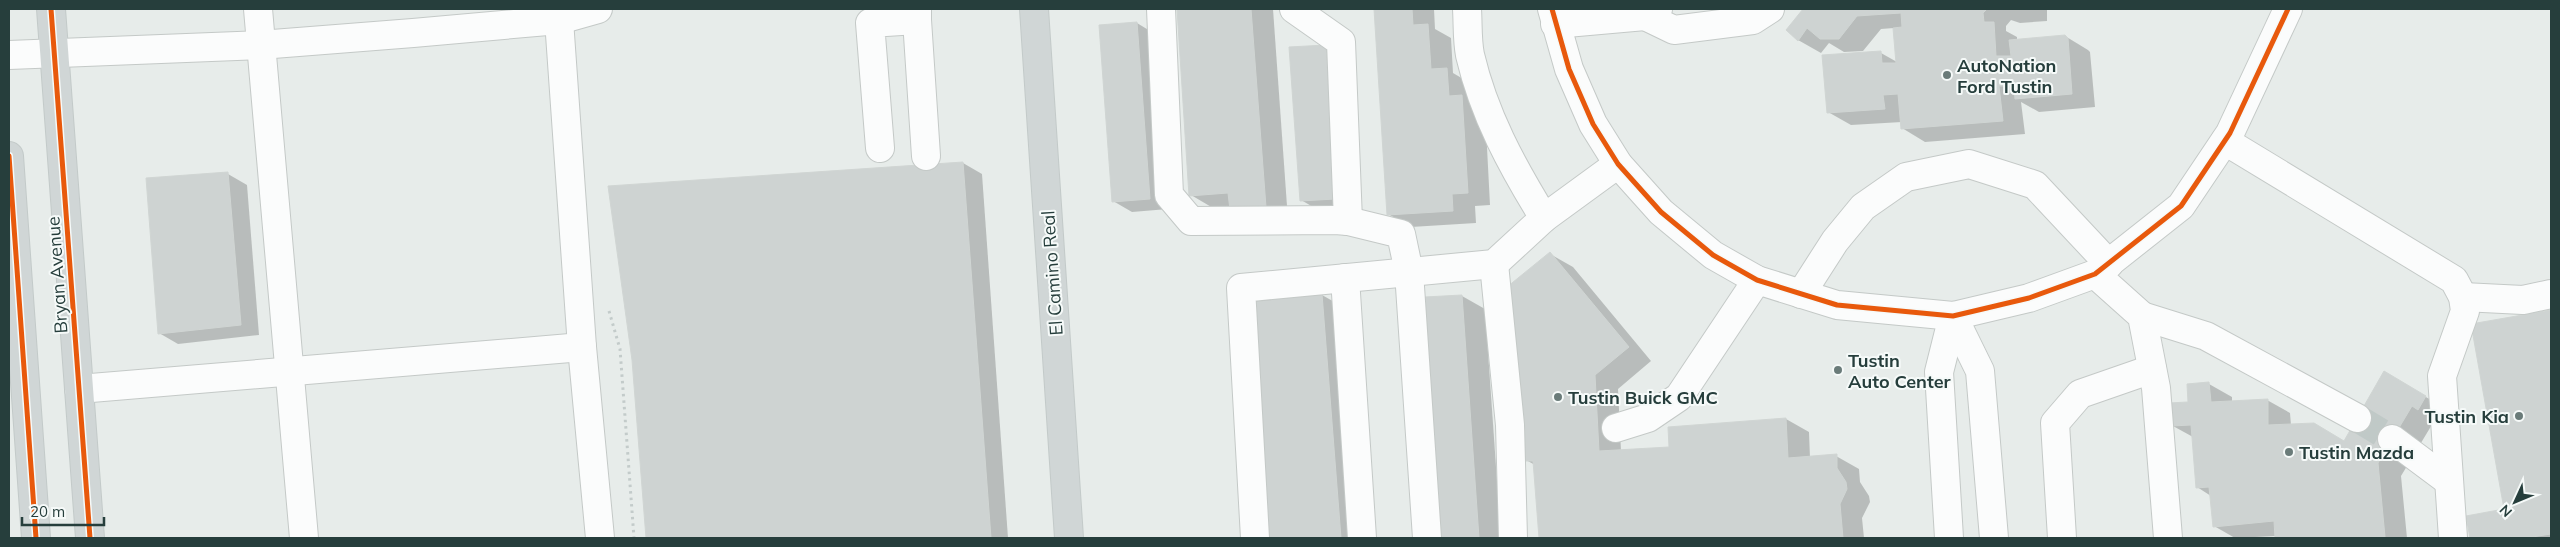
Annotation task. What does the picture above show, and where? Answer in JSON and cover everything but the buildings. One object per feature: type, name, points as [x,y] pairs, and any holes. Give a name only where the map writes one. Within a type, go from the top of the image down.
[{"type":"main road","name":"Bryan Avenue","points":[[51,9],[90,538]]},
{"type":"main road","name":"El Camino Real","points":[[1034,9],[1069,538]]},
{"type":"main road","points":[[9,156],[36,538]]},
{"type":"street","points":[[258,9],[304,538]]},
{"type":"street","points":[[9,54],[260,45],[559,20],[598,9]]},
{"type":"street","points":[[1161,9],[1170,195],[1191,221],[1348,220],[1400,234],[1408,272],[1427,538]]},
{"type":"street","points":[[1294,9],[1341,42],[1348,220]]},
{"type":"street","points":[[1467,9],[1470,53],[1489,116],[1511,165],[1544,218]]},
{"type":"street","points":[[1770,9],[1754,20],[1674,30],[1652,12],[1553,16],[1569,69],[1593,124],[1618,164],[1661,212],[1713,255],[1757,280],[1837,306],[1953,316],[2029,298],[2102,269],[2181,206],[2225,141],[2288,9]]},
{"type":"street","points":[[880,148],[870,23],[917,14],[926,156]]},
{"type":"street","points":[[559,20],[582,348],[600,538]]},
{"type":"street","points":[[2225,141],[2454,280],[2463,297],[2465,311],[2442,376],[2447,480],[2453,538]]},
{"type":"street","points":[[1254,538],[1241,288],[1494,264],[1544,218],[1618,164]]},
{"type":"street","points":[[1800,294],[1835,241],[1863,207],[1906,177],[1968,164],[2035,185],[2142,316],[2156,388],[2168,538]]},
{"type":"street","points":[[1494,264],[1510,424],[1513,538]]},
{"type":"street","points":[[1345,278],[1362,538]]},
{"type":"street","points":[[1616,428],[1648,418],[1679,397],[1757,280]]},
{"type":"street","points":[[2463,297],[2523,300],[2551,294]]},
{"type":"street","points":[[1949,538],[1940,372],[1953,316]]},
{"type":"street","points":[[1953,316],[1980,371],[1994,538]]},
{"type":"street","points":[[2142,316],[2206,336],[2357,418]]},
{"type":"street","points":[[79,389],[582,348]]},
{"type":"street","points":[[2062,538],[2055,423],[2080,394],[2152,369]]},
{"type":"street","points":[[2392,439],[2447,480]]},
{"type":"path","points":[[607,305],[620,348],[634,538]]},
{"type":"tunnel","points":[[2357,418],[2392,439]]},
{"type":"cycle path","points":[[51,9],[90,538]]},
{"type":"cycle path","points":[[1552,9],[1569,69],[1593,124],[1618,164],[1661,212],[1713,255],[1757,280],[1837,305],[1953,316],[2029,298],[2095,274],[2181,206],[2230,133],[2288,9]]},
{"type":"cycle path","points":[[9,156],[36,538]]},
{"type":"place","name":"AutoNation Ford Tustin","points":[[1947,75]]},
{"type":"place","name":"Tustin Auto Center","points":[[1838,370]]},
{"type":"place","name":"Tustin Buick GMC","points":[[1558,397]]},
{"type":"place","name":"Tustin Kia","points":[[2519,416]]},
{"type":"place","name":"Tustin Mazda","points":[[2289,452]]}]
